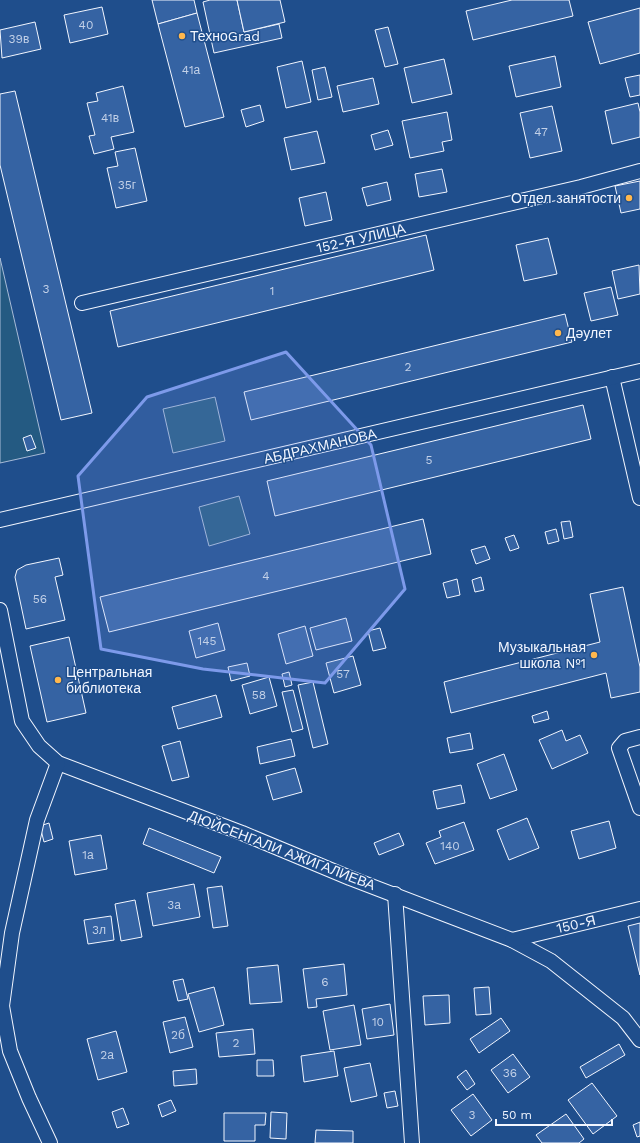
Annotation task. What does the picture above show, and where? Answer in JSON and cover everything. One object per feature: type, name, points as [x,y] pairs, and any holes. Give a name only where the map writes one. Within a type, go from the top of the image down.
[{"type":"street","name":"152-Я УЛИЦА","points":[[82,303],[581,187],[640,171]]},
{"type":"street","name":"АБДРАХМАНОВА","points":[[0,520],[640,371]]},
{"type":"street","points":[[612,377],[640,498]]},
{"type":"street","name":"ДЮЙСЕНГАЛИ АЖИГАЛИЕВА","points":[[0,610],[22,721],[39,746],[58,763],[242,833],[350,878],[512,940],[551,962],[563,971],[623,1018],[640,1040]]},
{"type":"street","points":[[640,737],[625,741],[619,748],[640,808]]},
{"type":"street","points":[[50,1143],[29,1098],[10,1051],[1,1006],[12,933],[30,849],[37,820],[58,763]]},
{"type":"street","points":[[395,894],[412,1143]]},
{"type":"street","name":"150-Я","points":[[512,940],[640,909]]},
{"type":"highlighted area","points":[[286,352],[371,445],[405,589],[325,683],[203,669],[101,649],[78,476],[147,397]]},
{"type":"shaded area","points":[[0,258],[45,453],[0,463]]},
{"type":"shaded area","points":[[215,397],[225,441],[173,453],[163,409]]},
{"type":"shaded area","points":[[239,496],[250,534],[209,546],[199,507]]},
{"type":"building","points":[[152,0],[194,0],[197,13],[158,24]]},
{"type":"building","points":[[210,0],[237,0],[244,32],[279,24],[282,38],[214,53],[203,2]]},
{"type":"building","points":[[237,0],[280,0],[285,22],[244,32]]},
{"type":"building","points":[[512,0],[569,0],[573,16],[473,40],[466,11]]},
{"type":"building","points":[[102,7],[108,34],[70,43],[64,15]]},
{"type":"building","points":[[640,8],[640,53],[600,64],[588,22]]},
{"type":"building","points":[[197,13],[224,117],[185,127],[158,24]]},
{"type":"building","points":[[35,22],[41,49],[2,58],[0,30]]},
{"type":"building","points":[[388,27],[398,64],[385,67],[375,30]]},
{"type":"building","points":[[555,56],[561,87],[516,97],[509,66]]},
{"type":"building","points":[[444,59],[452,94],[412,103],[404,68]]},
{"type":"building","points":[[302,61],[311,102],[286,108],[277,67]]},
{"type":"building","points":[[325,67],[332,97],[318,100],[312,70]]},
{"type":"building","points":[[640,75],[640,95],[630,97],[625,78]]},
{"type":"building","points":[[373,78],[379,104],[343,112],[337,86]]},
{"type":"building","points":[[123,86],[134,132],[111,137],[114,149],[94,154],[89,136],[95,135],[87,103],[98,101],[96,93]]},
{"type":"building","points":[[15,91],[92,413],[61,420],[0,165],[0,94]]},
{"type":"building","points":[[638,103],[640,112],[640,137],[612,144],[605,111]]},
{"type":"building","points":[[260,105],[264,121],[246,127],[241,110]]},
{"type":"building","points":[[552,106],[562,151],[530,158],[520,113]]},
{"type":"building","points":[[447,112],[452,140],[442,142],[444,151],[410,158],[402,121]]},
{"type":"building","points":[[388,130],[393,145],[375,150],[371,135]]},
{"type":"building","points":[[317,131],[325,163],[291,170],[284,138]]},
{"type":"building","points":[[135,148],[147,201],[116,208],[107,168],[118,166],[115,152]]},
{"type":"building","points":[[442,169],[447,192],[419,197],[415,174]]},
{"type":"building","name":"Отдел занятости","points":[[640,181],[640,209],[621,213],[615,186]]},
{"type":"building","points":[[387,182],[391,200],[367,206],[362,188]]},
{"type":"building","points":[[326,192],[332,220],[305,226],[299,198]]},
{"type":"building","points":[[426,235],[434,270],[118,347],[110,311]]},
{"type":"building","points":[[548,238],[557,274],[524,281],[516,245]]},
{"type":"building","points":[[639,265],[640,294],[618,299],[612,271]]},
{"type":"building","points":[[611,287],[618,315],[591,321],[584,293]]},
{"type":"building","points":[[565,314],[572,342],[251,420],[244,392]]},
{"type":"building","points":[[583,405],[591,439],[275,516],[267,481]]},
{"type":"building","points":[[31,435],[36,448],[27,451],[23,438]]},
{"type":"building","points":[[423,519],[431,554],[109,632],[100,597]]},
{"type":"building","points":[[570,521],[573,537],[564,539],[561,522]]},
{"type":"building","points":[[556,529],[559,541],[548,544],[545,532]]},
{"type":"building","points":[[514,535],[519,548],[510,551],[505,538]]},
{"type":"building","points":[[485,546],[490,559],[476,564],[471,550]]},
{"type":"building","points":[[59,558],[63,575],[55,577],[65,620],[26,629],[15,577],[17,570],[26,565]]},
{"type":"building","points":[[481,577],[484,590],[475,592],[472,580]]},
{"type":"building","points":[[457,579],[460,595],[447,598],[443,583]]},
{"type":"building","name":"Музыкальная школа №1","points":[[623,587],[640,667],[640,692],[611,698],[606,673],[451,713],[444,682],[600,642],[590,594]]},
{"type":"building","points":[[346,618],[352,641],[316,650],[310,628]]},
{"type":"building","points":[[218,623],[225,650],[196,658],[189,631]]},
{"type":"building","points":[[305,626],[313,656],[286,664],[278,634]]},
{"type":"building","points":[[380,628],[386,648],[373,651],[368,631]]},
{"type":"building","name":"Центральная библиотека","points":[[69,637],[86,713],[47,722],[30,646]]},
{"type":"building","points":[[353,656],[361,685],[334,693],[326,663]]},
{"type":"building","points":[[247,663],[250,676],[231,681],[228,667]]},
{"type":"building","points":[[289,672],[292,685],[285,687],[282,674]]},
{"type":"building","points":[[269,677],[277,706],[250,714],[242,685]]},
{"type":"building","points":[[313,682],[328,744],[313,748],[298,685]]},
{"type":"building","points":[[293,690],[303,729],[292,732],[282,692]]},
{"type":"building","points":[[216,695],[222,717],[178,729],[172,707]]},
{"type":"building","points":[[547,711],[549,719],[534,723],[532,716]]},
{"type":"building","points":[[562,730],[566,741],[580,735],[588,753],[552,769],[539,740]]},
{"type":"building","points":[[470,733],[473,749],[450,753],[447,738]]},
{"type":"building","points":[[291,739],[295,756],[260,764],[257,747]]},
{"type":"building","points":[[180,741],[189,777],[172,781],[162,746]]},
{"type":"building","points":[[504,754],[517,790],[490,799],[477,764]]},
{"type":"building","points":[[295,768],[302,792],[273,800],[266,776]]},
{"type":"building","points":[[461,785],[465,803],[437,809],[433,791]]},
{"type":"building","points":[[527,818],[539,848],[509,860],[497,830]]},
{"type":"building","points":[[609,821],[616,848],[579,859],[571,831]]},
{"type":"building","points":[[464,822],[474,850],[435,864],[426,843],[441,837],[439,831]]},
{"type":"building","points":[[49,823],[53,839],[44,842],[40,826]]},
{"type":"building","points":[[149,828],[221,857],[214,873],[143,844]]},
{"type":"building","points":[[399,833],[404,845],[379,855],[374,843]]},
{"type":"building","points":[[101,835],[107,869],[75,875],[69,841]]},
{"type":"building","points":[[194,884],[200,917],[153,926],[147,893]]},
{"type":"building","points":[[222,886],[228,926],[213,928],[207,888]]},
{"type":"building","points":[[135,900],[142,937],[121,941],[115,904]]},
{"type":"building","points":[[111,916],[114,940],[88,944],[84,920]]},
{"type":"building","points":[[640,923],[640,975],[628,926]]},
{"type":"building","points":[[344,964],[347,995],[316,999],[317,1007],[308,1008],[303,969]]},
{"type":"building","points":[[278,965],[282,1002],[250,1004],[247,968]]},
{"type":"building","points":[[183,979],[188,999],[178,1001],[173,981]]},
{"type":"building","points":[[214,987],[224,1025],[199,1032],[188,994]]},
{"type":"building","points":[[489,987],[491,1014],[476,1015],[474,988]]},
{"type":"building","points":[[449,995],[450,1023],[425,1025],[423,996]]},
{"type":"building","points":[[390,1004],[394,1035],[367,1039],[362,1009]]},
{"type":"building","points":[[354,1005],[361,1045],[330,1050],[323,1011]]},
{"type":"building","points":[[185,1017],[193,1047],[170,1053],[163,1022]]},
{"type":"building","points":[[501,1018],[510,1031],[479,1053],[470,1039]]},
{"type":"building","points":[[253,1029],[255,1054],[219,1057],[216,1033]]},
{"type":"building","points":[[116,1031],[127,1072],[98,1080],[87,1039]]},
{"type":"building","points":[[619,1044],[625,1055],[586,1078],[580,1067]]},
{"type":"building","points":[[334,1051],[338,1076],[304,1082],[301,1056]]},
{"type":"building","points":[[513,1054],[530,1077],[508,1093],[491,1070]]},
{"type":"building","points":[[257,1060],[273,1060],[274,1076],[257,1076]]},
{"type":"building","points":[[370,1063],[377,1096],[351,1102],[344,1068]]},
{"type":"building","points":[[196,1069],[197,1084],[174,1086],[173,1071]]},
{"type":"building","points":[[466,1070],[475,1084],[467,1090],[457,1077]]},
{"type":"building","points":[[592,1083],[617,1116],[593,1134],[568,1100]]},
{"type":"building","points":[[395,1091],[398,1106],[387,1108],[384,1093]]},
{"type":"building","points":[[473,1094],[492,1120],[471,1136],[451,1110]]},
{"type":"building","points":[[171,1100],[176,1111],[162,1117],[158,1105]]},
{"type":"building","points":[[123,1108],[129,1124],[117,1128],[112,1112]]},
{"type":"building","points":[[271,1112],[287,1113],[286,1139],[270,1138]]},
{"type":"building","points":[[224,1113],[266,1113],[265,1125],[255,1125],[255,1141],[224,1141]]},
{"type":"building","points":[[566,1114],[584,1139],[579,1143],[542,1143],[536,1135]]},
{"type":"building","points":[[640,1122],[640,1136],[637,1137],[633,1125]]},
{"type":"building","points":[[316,1130],[353,1131],[353,1143],[315,1143]]},
{"type":"place","name":"ТехноGrad","points":[[182,36]]},
{"type":"place","name":"Отдел занятости","points":[[629,198]]},
{"type":"place","name":"Дәулет","points":[[558,333]]},
{"type":"place","name":"Музыкальная школа №1","points":[[594,655]]},
{"type":"place","name":"Центральная библиотека","points":[[58,680]]}]
